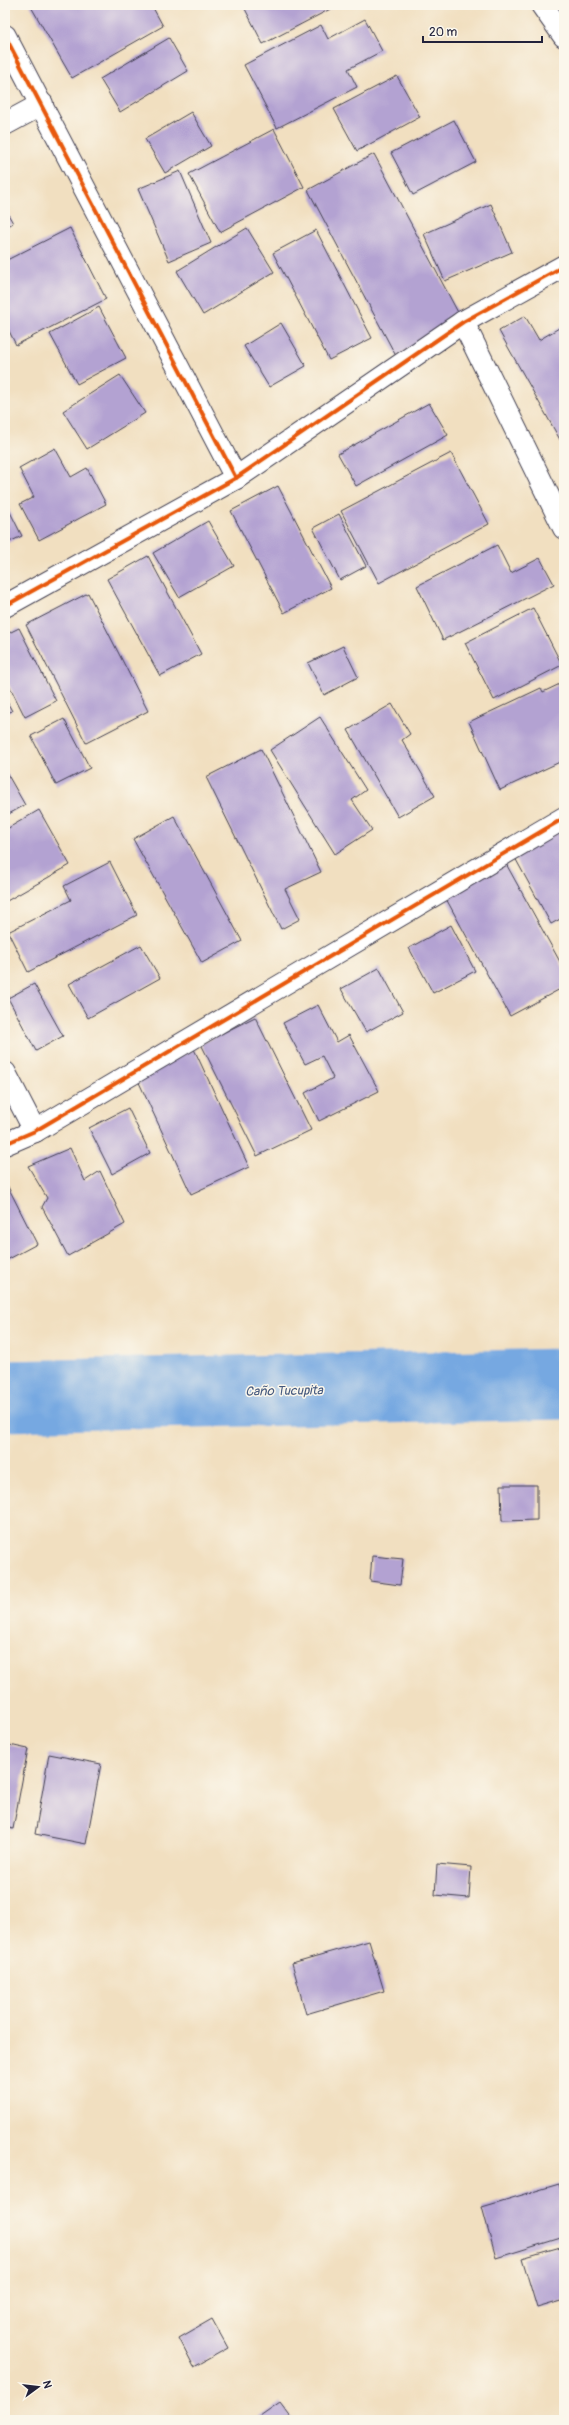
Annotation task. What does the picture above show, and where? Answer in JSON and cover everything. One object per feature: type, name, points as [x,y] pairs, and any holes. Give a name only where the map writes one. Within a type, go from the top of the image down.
[{"type":"street","points":[[542,5],[564,36]]},
{"type":"street","points":[[5,36],[42,104],[236,478]]},
{"type":"street","points":[[5,124],[42,104]]},
{"type":"street","points":[[5,606],[236,478],[463,322],[564,266]]},
{"type":"street","points":[[463,322],[564,528]]},
{"type":"street","points":[[5,1144],[34,1131],[564,818]]},
{"type":"street","points":[[5,1073],[34,1131]]},
{"type":"building","points":[[30,5],[155,5],[152,6],[163,26],[72,78]]},
{"type":"building","points":[[243,5],[338,5],[263,44]]},
{"type":"building","points":[[365,19],[382,51],[348,69],[357,87],[277,128],[244,65],[321,25],[328,39]]},
{"type":"building","points":[[169,38],[188,71],[120,112],[100,79]]},
{"type":"building","points":[[397,76],[420,117],[357,151],[334,109]]},
{"type":"building","points":[[191,112],[211,146],[165,173],[145,139]]},
{"type":"building","points":[[454,120],[476,162],[413,195],[391,153]]},
{"type":"building","points":[[274,129],[304,187],[220,232],[189,174]]},
{"type":"building","points":[[374,154],[462,320],[396,356],[308,190]]},
{"type":"building","points":[[180,171],[211,243],[169,261],[138,189]]},
{"type":"building","points":[[491,204],[512,252],[445,281],[424,234]]},
{"type":"building","points":[[5,209],[13,223],[5,228]]},
{"type":"building","points":[[70,228],[106,299],[16,345],[5,323],[5,261]]},
{"type":"building","points":[[247,228],[274,272],[203,315],[177,271]]},
{"type":"building","points":[[316,230],[372,338],[329,360],[273,253]]},
{"type":"building","points":[[99,307],[126,358],[77,384],[50,334]]},
{"type":"building","points":[[525,316],[539,340],[564,325],[563,445],[499,331]]},
{"type":"building","points":[[281,323],[306,366],[269,387],[244,346]]},
{"type":"building","points":[[120,375],[145,413],[87,449],[63,411]]},
{"type":"building","points":[[429,403],[448,435],[356,486],[338,454]]},
{"type":"building","points":[[55,448],[71,477],[87,468],[106,504],[39,540],[20,504],[34,497],[19,468]]},
{"type":"building","points":[[451,453],[489,524],[379,583],[341,511]]},
{"type":"building","points":[[278,486],[331,588],[284,613],[231,511]]},
{"type":"building","points":[[5,502],[22,536],[5,544]]},
{"type":"building","points":[[339,514],[366,566],[340,580],[313,528]]},
{"type":"building","points":[[208,521],[234,566],[179,597],[153,553]]},
{"type":"building","points":[[497,545],[511,573],[540,558],[554,584],[443,640],[417,586]]},
{"type":"building","points":[[148,556],[201,654],[160,676],[107,579]]},
{"type":"building","points":[[88,593],[148,711],[86,743],[26,625]]},
{"type":"building","points":[[533,608],[562,665],[494,700],[465,643]]},
{"type":"building","points":[[19,628],[56,701],[25,717],[5,677],[5,635]]},
{"type":"building","points":[[343,646],[358,677],[324,695],[308,663]]},
{"type":"building","points":[[564,682],[564,760],[500,790],[469,722],[541,688],[543,692]]},
{"type":"building","points":[[5,698],[12,711],[5,714]]},
{"type":"building","points":[[392,704],[410,734],[402,740],[435,796],[398,817],[348,730]]},
{"type":"building","points":[[320,717],[366,790],[352,800],[372,830],[335,854],[270,750]]},
{"type":"building","points":[[64,719],[90,768],[56,785],[31,736]]},
{"type":"building","points":[[261,749],[321,872],[285,889],[300,919],[281,929],[206,777]]},
{"type":"building","points":[[5,770],[25,805],[5,816]]},
{"type":"building","points":[[39,810],[70,865],[5,902],[5,830]]},
{"type":"building","points":[[174,816],[242,941],[202,963],[133,839]]},
{"type":"building","points":[[564,828],[564,917],[551,924],[514,856]]},
{"type":"building","points":[[110,862],[137,915],[28,972],[8,932],[71,900],[64,886]]},
{"type":"building","points":[[505,862],[564,969],[564,987],[510,1016],[444,895]]},
{"type":"building","points":[[451,925],[475,971],[433,993],[409,948]]},
{"type":"building","points":[[141,945],[160,978],[88,1018],[69,984]]},
{"type":"building","points":[[379,968],[403,1012],[366,1032],[341,989]]},
{"type":"building","points":[[34,984],[63,1036],[36,1051],[8,998]]},
{"type":"building","points":[[318,1005],[337,1042],[349,1035],[379,1091],[319,1121],[305,1093],[333,1078],[322,1056],[305,1064],[283,1023]]},
{"type":"building","points":[[255,1017],[311,1130],[257,1156],[201,1044]]},
{"type":"building","points":[[194,1049],[249,1167],[191,1194],[136,1076]]},
{"type":"building","points":[[128,1108],[150,1153],[112,1174],[89,1128]]},
{"type":"building","points":[[70,1148],[85,1181],[100,1171],[125,1224],[68,1256],[42,1207],[47,1198],[28,1166]]},
{"type":"building","points":[[5,1181],[37,1244],[5,1261]]},
{"type":"building","points":[[501,1485],[537,1485],[537,1520],[502,1521]]},
{"type":"building","points":[[372,1556],[403,1559],[400,1585],[370,1581]]},
{"type":"building","points":[[5,1744],[28,1749],[13,1829],[5,1827]]},
{"type":"building","points":[[49,1754],[101,1764],[86,1844],[35,1834]]},
{"type":"building","points":[[437,1864],[471,1867],[469,1898],[435,1895]]},
{"type":"building","points":[[369,1941],[384,1991],[306,2014],[292,1963]]},
{"type":"building","points":[[559,2184],[564,2201],[564,2237],[496,2258],[482,2207]]},
{"type":"building","points":[[564,2246],[564,2300],[537,2308],[522,2258]]},
{"type":"building","points":[[212,2319],[228,2348],[194,2367],[179,2338]]},
{"type":"building","points":[[280,2403],[292,2419],[263,2420],[260,2417]]},
{"type":"waterway","name":"Caño Tucupita","points":[[5,1396],[564,1384]]},
{"type":"cycle path","points":[[5,36],[236,478]]},
{"type":"cycle path","points":[[5,606],[236,478],[463,322],[564,266]]},
{"type":"cycle path","points":[[5,1144],[35,1131],[564,818]]}]
